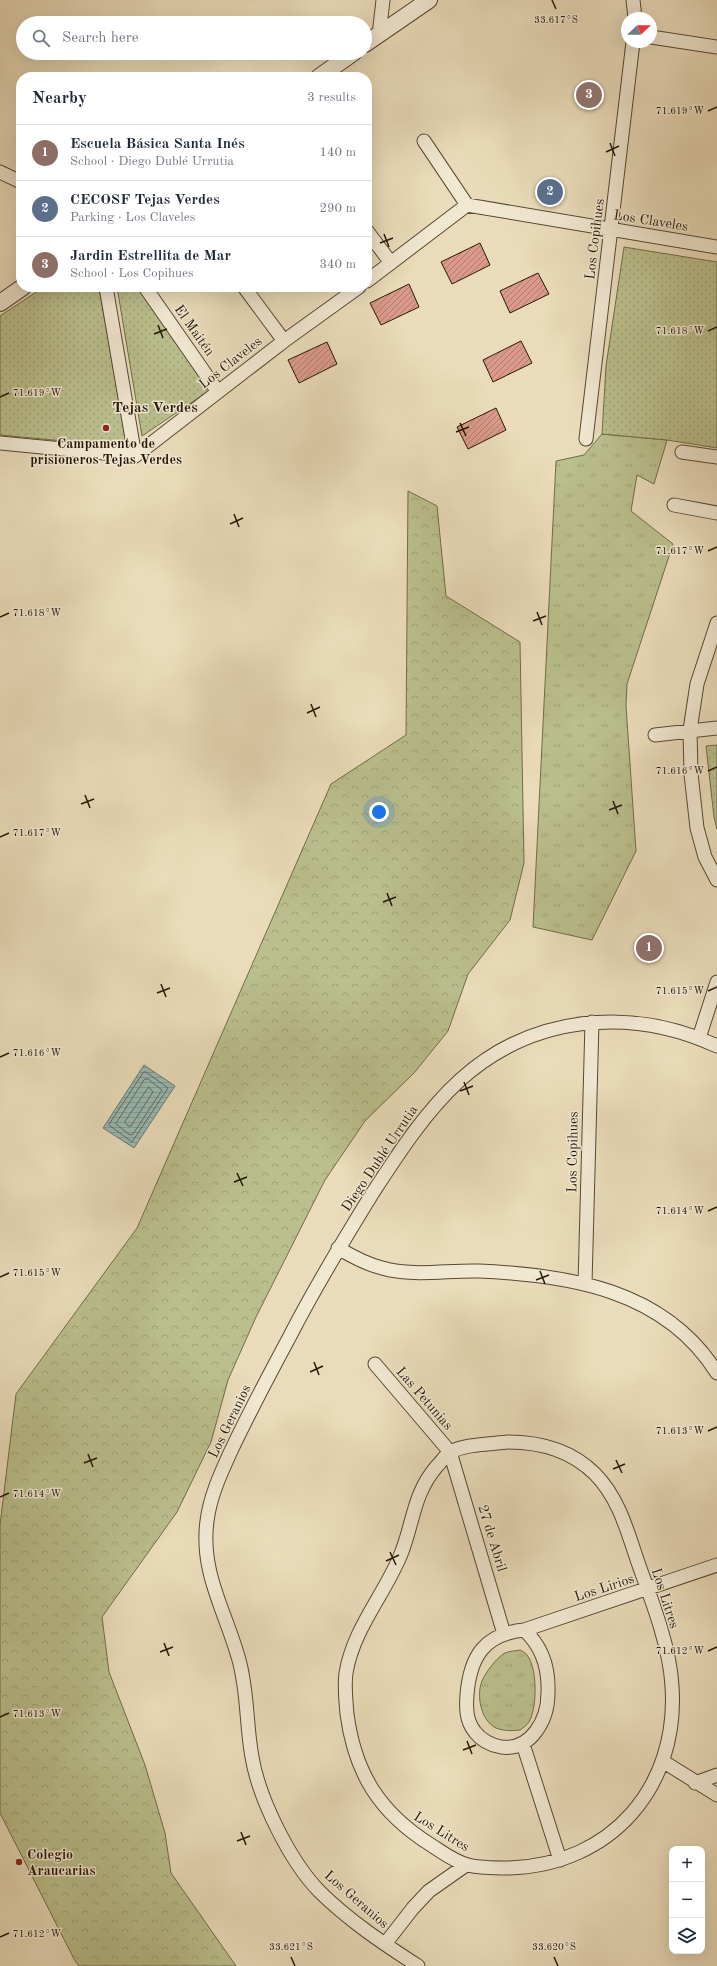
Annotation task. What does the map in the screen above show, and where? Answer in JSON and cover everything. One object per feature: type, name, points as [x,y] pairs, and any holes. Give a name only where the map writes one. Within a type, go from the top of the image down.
[{"type":"street","points":[[379,35],[383,0]]},
{"type":"street","points":[[372,40],[429,0]]},
{"type":"street","points":[[633,0],[634,12]]},
{"type":"street","points":[[657,37],[717,47]]},
{"type":"street","name":"Los Copihues","points":[[586,439],[632,48]]},
{"type":"street","points":[[326,72],[343,60]]},
{"type":"street","points":[[372,277],[467,205],[424,141]]},
{"type":"street","points":[[0,172],[16,180]]},
{"type":"street","name":"Los Claveles","points":[[467,205],[717,247]]},
{"type":"street","points":[[372,238],[391,263]]},
{"type":"street","points":[[0,303],[16,292]]},
{"type":"street","points":[[0,444],[135,456],[107,292]]},
{"type":"street","name":"El Maitén","points":[[148,292],[218,392]]},
{"type":"street","points":[[248,292],[284,341]]},
{"type":"street","name":"Los Claveles","points":[[135,456],[284,341],[351,292]]},
{"type":"street","points":[[682,452],[717,457]]},
{"type":"street","points":[[674,505],[717,513]]},
{"type":"street","points":[[717,623],[697,684],[690,730],[691,774],[697,828],[705,857],[717,880]]},
{"type":"street","points":[[655,735],[717,728]]},
{"type":"street","points":[[699,1038],[717,982]]},
{"type":"street","name":"Los Copihues","points":[[585,1284],[592,1022]]},
{"type":"street","name":"Diego Dublé Urrutia","points":[[338,1248],[395,1159],[431,1110],[463,1078],[500,1052],[520,1042],[561,1027],[592,1022],[647,1023],[699,1038],[717,1046]]},
{"type":"street","points":[[338,1248],[360,1261],[384,1269],[408,1272],[479,1271],[540,1277],[585,1284],[625,1296],[662,1316],[692,1341],[717,1373]]},
{"type":"street","name":"Los Geranios","points":[[338,1248],[246,1418],[221,1474],[209,1507],[206,1525],[206,1554],[213,1587],[239,1661],[248,1711],[252,1757],[264,1799],[275,1823],[301,1868],[317,1889],[361,1927],[418,1966]]},
{"type":"street","name":"Las Petunias","points":[[374,1364],[450,1452]]},
{"type":"street","name":"Los Litres","points":[[508,1442],[532,1443],[557,1450],[583,1464],[595,1474],[613,1498],[620,1511],[648,1589],[667,1652],[672,1682],[672,1723],[664,1762],[645,1796],[620,1826],[591,1847],[560,1860],[531,1866],[506,1868],[466,1865],[415,1835],[401,1824],[378,1799],[361,1769],[354,1751],[350,1733],[345,1691],[346,1673],[351,1653],[368,1616],[395,1568],[402,1551],[418,1494],[432,1472],[450,1452],[476,1446],[508,1442]]},
{"type":"street","name":"27 de Abril","points":[[450,1452],[504,1634]]},
{"type":"street","name":"Los Lirios","points":[[524,1630],[717,1565]]},
{"type":"street","points":[[524,1630],[531,1637],[542,1652],[547,1672],[548,1694],[546,1713],[537,1730],[523,1744],[505,1747],[487,1742],[475,1732],[469,1721],[466,1708],[468,1677],[475,1658],[487,1643],[504,1634],[524,1630]]},
{"type":"street","points":[[523,1744],[560,1860]]},
{"type":"street","points":[[664,1762],[695,1783],[717,1795]]},
{"type":"street","points":[[695,1783],[717,1775]]},
{"type":"street","points":[[385,1944],[413,1908],[429,1891],[466,1865]]},
{"type":"green space","points":[[624,247],[717,262],[717,448],[667,440],[602,434],[606,366]]},
{"type":"green space","points":[[36,292],[100,292],[127,447],[0,435],[0,316]]},
{"type":"green space","points":[[118,292],[141,292],[210,390],[142,436]]},
{"type":"green space","points":[[602,434],[667,440],[654,484],[637,475],[631,511],[673,544],[627,684],[626,706],[636,851],[592,940],[533,927],[556,461],[584,455]]},
{"type":"green space","points":[[408,491],[437,506],[446,596],[520,642],[524,863],[510,920],[468,974],[448,1031],[414,1073],[365,1121],[325,1180],[256,1317],[228,1380],[211,1442],[177,1512],[102,1617],[109,1672],[145,1765],[165,1833],[171,1873],[236,1966],[79,1966],[74,1959],[0,1813],[0,1525],[16,1394],[137,1228],[331,784],[406,735]]},
{"type":"green space","points":[[717,745],[717,829],[714,817],[706,746]]},
{"type":"green space","points":[[520,1650],[527,1655],[531,1661],[533,1669],[535,1679],[534,1708],[529,1722],[520,1730],[502,1730],[491,1725],[483,1714],[480,1700],[480,1687],[486,1674],[498,1658],[505,1653]]},
{"type":"water","points":[[144,1065],[175,1086],[134,1148],[103,1128]]},
{"type":"building","points":[[480,243],[490,265],[452,284],[441,262]]},
{"type":"building","points":[[538,273],[549,294],[510,313],[500,291]]},
{"type":"building","points":[[409,284],[419,307],[381,325],[370,303]]},
{"type":"building","points":[[521,341],[532,363],[493,382],[483,360]]},
{"type":"building","points":[[327,342],[337,364],[299,383],[288,360]]},
{"type":"building","points":[[496,408],[506,430],[468,449],[457,427]]},
{"type":"place","name":"Jardin Estrellita de Mar","points":[[589,95]]},
{"type":"place","name":"CECOSF Tejas Verdes","points":[[550,192]]},
{"type":"place","name":"Campamento de prisioneros Tejas Verdes","points":[[106,428]]},
{"type":"place","name":"Escuela Básica Santa Inés","points":[[649,948]]},
{"type":"place","name":"Colegio Araucarias","points":[[19,1862]]},
{"type":"district","name":"Tejas Verdes","points":[[155,407]]}]
